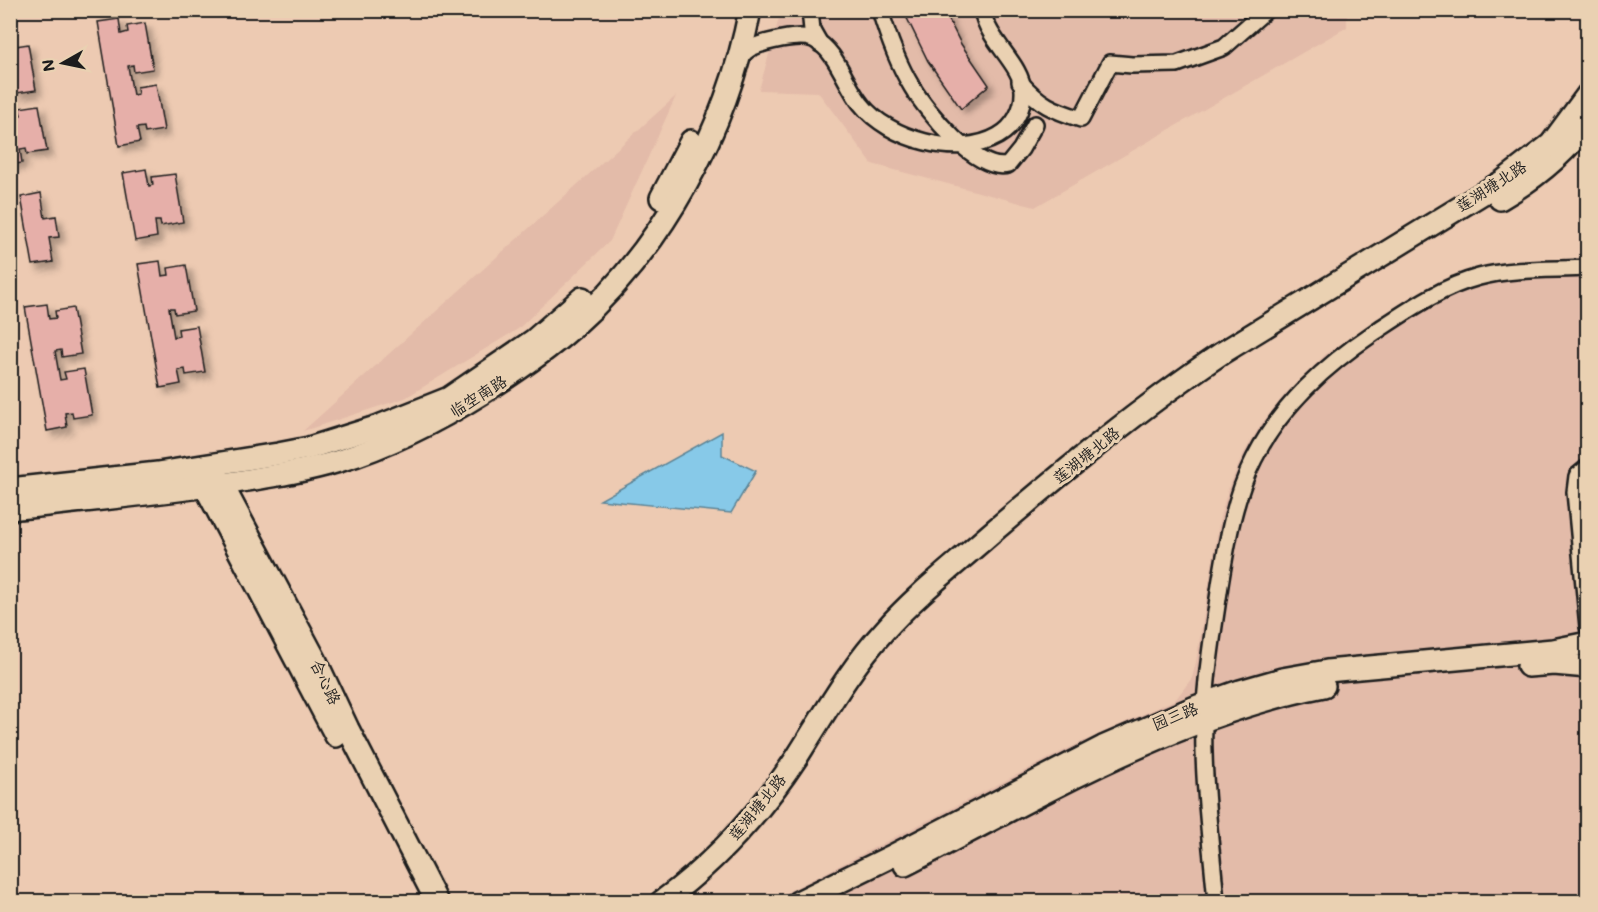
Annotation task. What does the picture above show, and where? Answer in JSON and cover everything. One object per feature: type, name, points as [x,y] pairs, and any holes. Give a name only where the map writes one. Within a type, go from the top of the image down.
[{"type":"main road","name":"临空南路","points":[[10,489],[203,466],[309,448],[376,427],[449,398],[534,340],[572,309],[627,249],[653,212],[680,164],[705,112],[723,60],[736,10]]},
{"type":"main road","name":"临空南路","points":[[10,508],[213,485],[310,469],[397,441],[459,408],[507,378],[570,329],[624,274],[673,206],[692,173],[727,96],[750,10]]},
{"type":"main road","name":"莲湖塘北路","points":[[661,902],[711,861],[739,833],[768,798],[831,701],[884,630],[952,567],[1096,446],[1192,373],[1503,181],[1551,144],[1587,94]]},
{"type":"main road","name":"莲湖塘北路","points":[[684,902],[719,873],[758,832],[787,793],[862,677],[894,639],[960,576],[1103,457],[1197,385],[1421,245],[1510,194],[1559,157],[1587,123]]},
{"type":"main road","name":"合心路","points":[[203,466],[422,902]]},
{"type":"main road","name":"合心路","points":[[213,485],[315,659],[353,739],[437,902]]},
{"type":"main road","name":"园三路","points":[[798,902],[1103,747],[1205,711],[1282,679],[1328,671],[1553,650],[1587,643]]},
{"type":"main road","name":"园三路","points":[[831,902],[1158,739],[1205,711],[1242,706],[1331,685],[1554,664],[1587,667]]},
{"type":"street","points":[[810,10],[812,30],[822,46]]},
{"type":"street","points":[[880,10],[893,48],[912,87],[937,120],[975,156]]},
{"type":"street","points":[[972,10],[984,33],[1008,67],[1032,95],[1053,110],[1082,119],[1110,63],[1177,64],[1224,47],[1266,10]]},
{"type":"street","points":[[943,145],[963,145],[993,139],[1008,129],[1020,109],[1023,98],[1021,80],[988,31],[982,11]]},
{"type":"street","points":[[737,60],[751,48],[791,37],[814,39],[830,54],[861,105],[879,122],[901,135],[943,145],[994,165],[1008,165],[1021,149],[1035,124]]},
{"type":"street","points":[[1216,902],[1204,752],[1205,711],[1213,637],[1231,519],[1254,459],[1273,427],[1316,377],[1358,343],[1403,313],[1450,288],[1480,277],[1522,271],[1587,268]]},
{"type":"street","points":[[1587,467],[1577,476],[1575,492],[1587,627]]},
{"type":"shaded area","points":[[781,11],[1347,11],[1347,27],[1035,207],[872,164],[818,92],[759,90]]},
{"type":"shaded area","points":[[676,96],[610,241],[518,329],[405,398],[303,431]]},
{"type":"shaded area","points":[[1587,258],[1588,478],[1583,488],[1588,545],[1587,901],[768,902],[1067,749],[1176,699],[1192,678],[1196,662],[1220,517],[1229,487],[1243,455],[1260,426],[1282,398],[1327,353],[1404,301],[1441,281],[1476,268],[1507,262]]},
{"type":"water","points":[[722,432],[722,455],[756,471],[731,513],[600,500]]},
{"type":"building","points":[[903,10],[944,10],[961,44],[989,85],[961,109],[928,61]]},
{"type":"building","points":[[119,19],[121,34],[128,32],[127,26],[145,23],[153,69],[134,72],[133,65],[128,66],[133,95],[138,94],[137,87],[156,84],[164,130],[145,133],[144,127],[137,128],[140,142],[119,146],[98,22]]},
{"type":"building","points":[[28,44],[36,90],[17,93],[16,86],[10,87],[10,47]]},
{"type":"building","points":[[10,89],[15,116],[21,115],[19,108],[39,105],[47,151],[27,154],[26,148],[20,149],[22,163],[10,165]]},
{"type":"building","points":[[146,169],[149,186],[153,185],[152,177],[175,174],[183,222],[161,226],[160,221],[155,221],[157,237],[135,241],[123,173]]},
{"type":"building","points":[[41,193],[45,218],[56,216],[59,237],[49,238],[53,262],[33,265],[21,197]]},
{"type":"building","points":[[160,261],[162,276],[169,275],[168,268],[186,265],[194,311],[175,314],[174,308],[169,308],[174,337],[179,336],[178,329],[197,326],[205,372],[186,375],[185,369],[178,370],[181,384],[160,388],[138,264]]},
{"type":"building","points":[[47,304],[49,319],[56,318],[55,311],[73,308],[81,354],[62,357],[61,350],[55,351],[60,380],[66,379],[64,372],[84,369],[92,415],[73,418],[72,412],[65,413],[67,427],[47,431],[25,307]]}]
